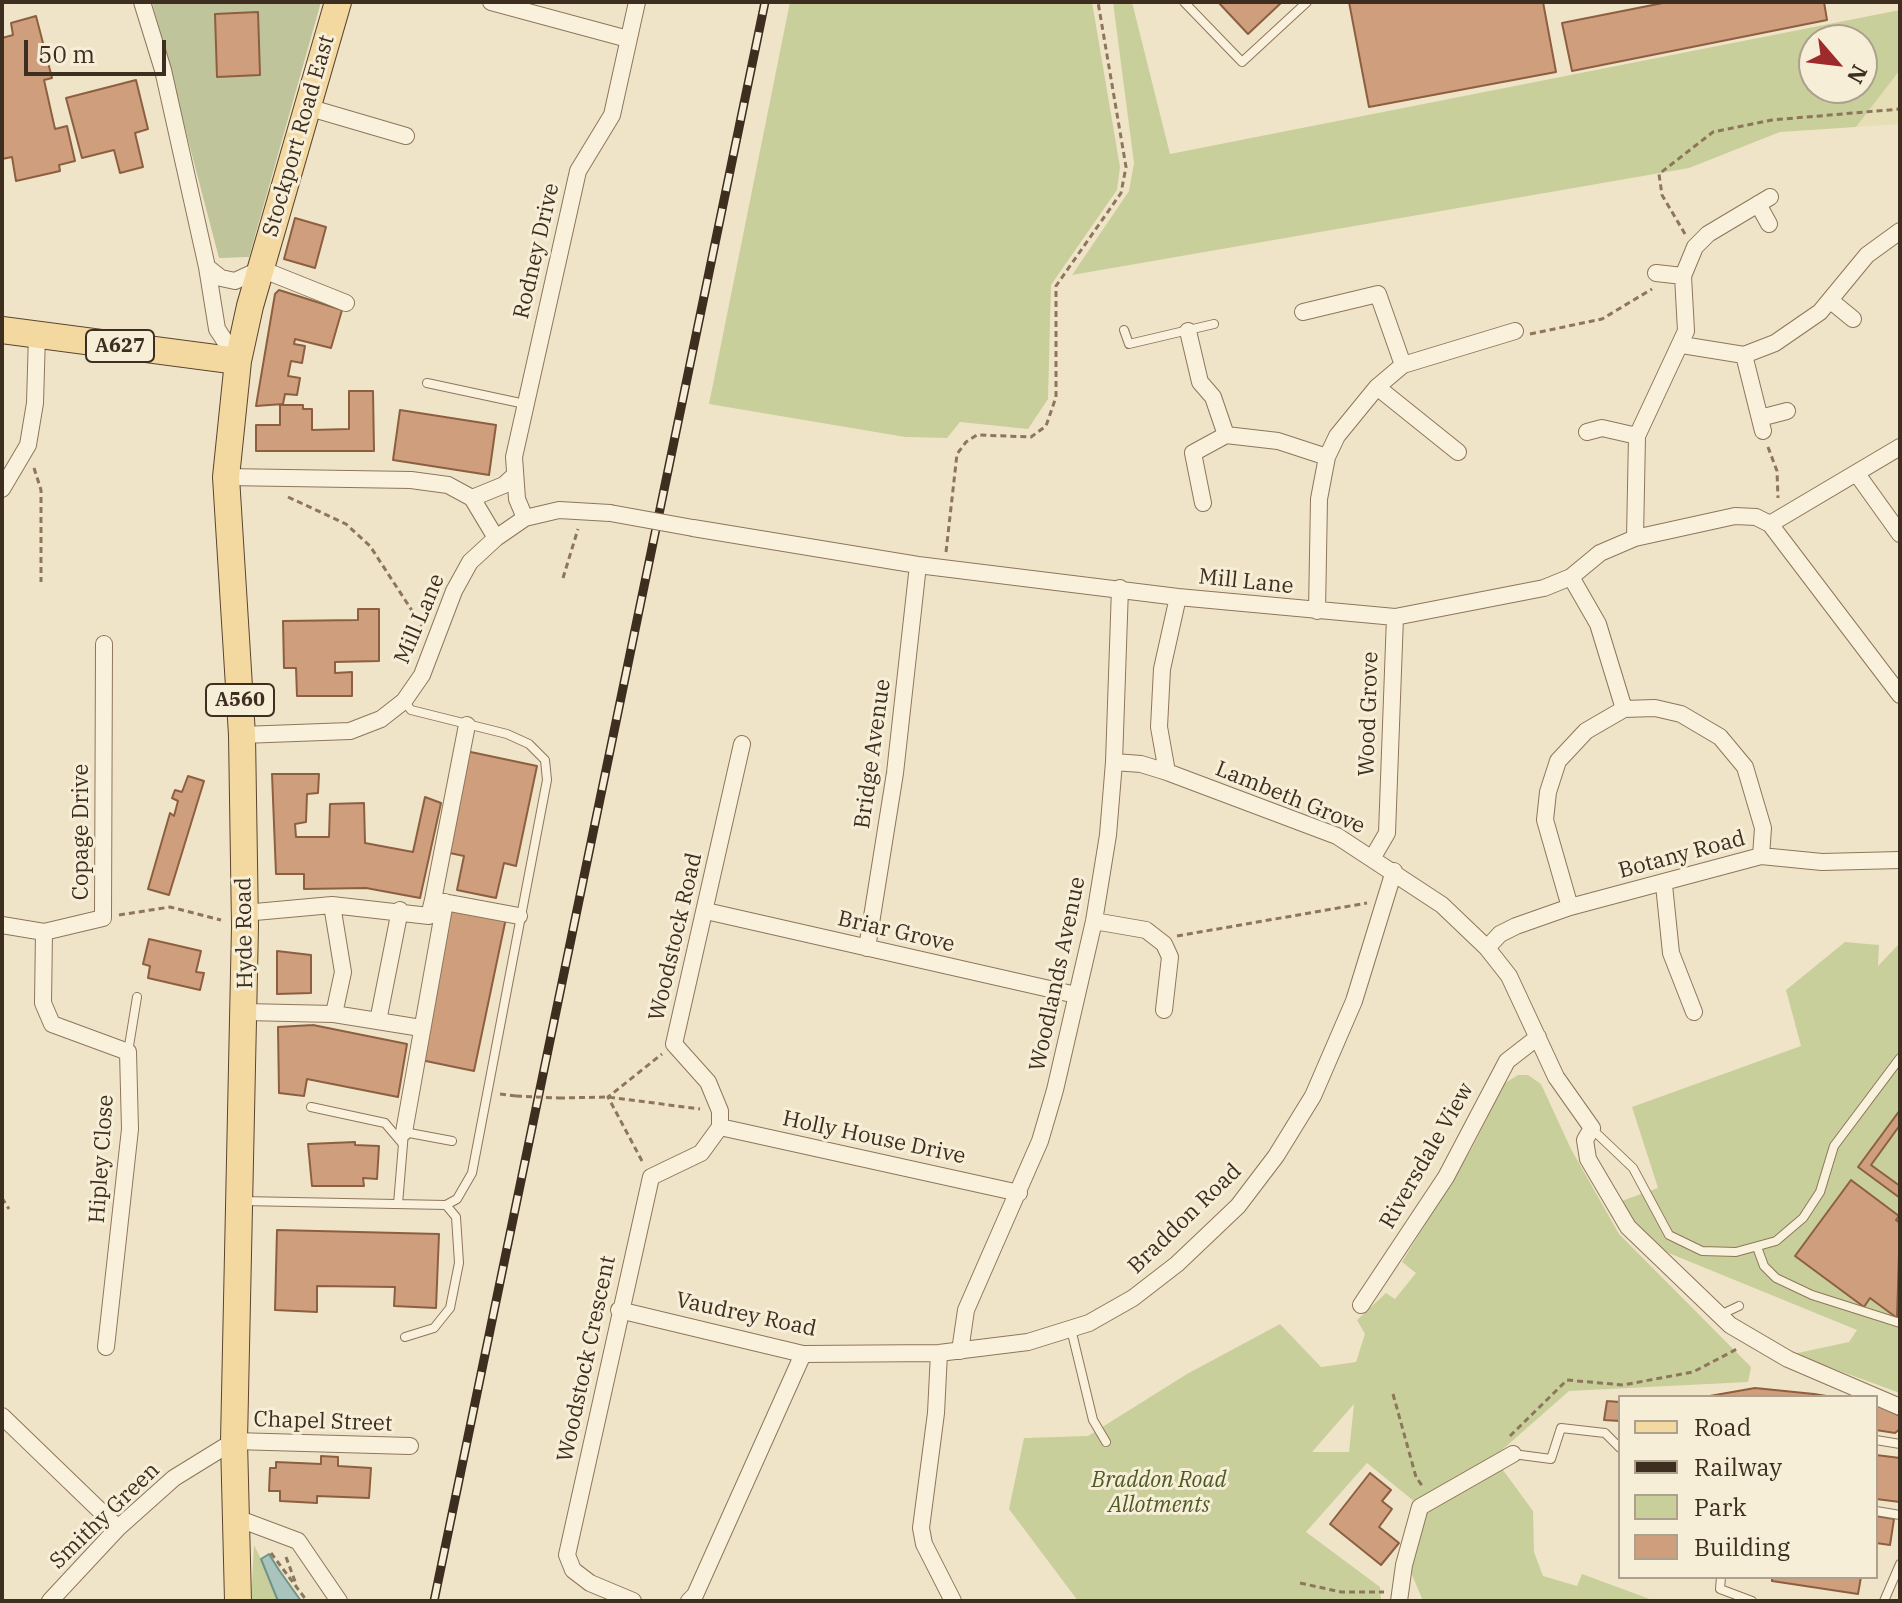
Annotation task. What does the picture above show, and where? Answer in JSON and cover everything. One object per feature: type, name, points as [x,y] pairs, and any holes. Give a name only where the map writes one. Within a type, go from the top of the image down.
[{"type":"main road","name":"Stockport Road East","points":[[261,269],[338,2]]},
{"type":"main road","name":"Hyde Road","points":[[238,1601],[234,1441],[245,920],[242,735],[226,477],[238,361],[261,269]]},
{"type":"main road","name":"A627","points":[[2,330],[238,361]]},
{"type":"street","points":[[142,2],[163,70],[207,267],[217,329],[238,361]]},
{"type":"street","points":[[491,2],[628,39]]},
{"type":"street","name":"Rodney Drive","points":[[525,518],[517,499],[514,457],[578,171],[612,115],[637,2]]},
{"type":"street","points":[[307,107],[406,136]]},
{"type":"street","points":[[1635,538],[1637,436],[1662,378],[1682,345],[1687,305],[1683,276],[1695,247],[1708,234],[1764,200],[1769,224]]},
{"type":"street","points":[[1682,345],[1744,355],[1799,329],[1831,301],[1867,255],[1900,231]]},
{"type":"street","points":[[207,267],[221,278],[235,281],[261,269],[346,303]]},
{"type":"street","points":[[1660,273],[1683,276]]},
{"type":"street","points":[[1303,312],[1378,294],[1403,365]]},
{"type":"street","points":[[1831,301],[1853,319]]},
{"type":"street","points":[[1188,331],[1200,382],[1213,397],[1226,435]]},
{"type":"street","points":[[1317,611],[1319,499],[1327,457],[1350,418],[1377,387],[1403,365],[1515,331]]},
{"type":"street","points":[[2,489],[28,445],[35,403],[37,335]]},
{"type":"street","points":[[1744,355],[1761,424],[1787,411]]},
{"type":"street","points":[[1377,387],[1458,452]]},
{"type":"street","points":[[1587,432],[1602,428],[1637,436]]},
{"type":"street","points":[[1203,503],[1193,453],[1226,435],[1278,441],[1327,457]]},
{"type":"street","points":[[1900,447],[1770,524],[1900,695]]},
{"type":"street","points":[[1857,474],[1900,534]]},
{"type":"street","points":[[472,498],[504,485],[515,475]]},
{"type":"street","points":[[226,477],[411,480],[448,485],[472,498],[496,538]]},
{"type":"street","name":"Mill Lane","points":[[242,735],[350,731],[381,719],[404,701],[422,675],[454,591],[470,562],[496,538],[525,518],[581,509],[918,565],[1178,597],[1395,617],[1544,588],[1571,577],[1600,553],[1635,538],[1735,516],[1756,517],[1770,524]]},
{"type":"street","name":"Bridge Avenue","points":[[867,948],[895,773],[918,565]]},
{"type":"street","points":[[1571,577],[1598,624],[1624,709]]},
{"type":"street","name":"Woodlands Avenue","points":[[960,1351],[966,1310],[1019,1193],[1055,1090],[1094,921],[1108,835],[1114,762],[1120,588]]},
{"type":"street","points":[[1167,772],[1159,727],[1162,669],[1178,597]]},
{"type":"street","name":"Wood Grove","points":[[1373,857],[1387,833],[1395,617]]},
{"type":"street","name":"Copage Drive","points":[[2,925],[44,932],[103,918],[104,644]]},
{"type":"street","points":[[1570,907],[1545,820],[1548,792],[1558,761],[1586,731],[1624,709],[1655,708],[1681,714],[1720,737],[1745,767],[1763,828],[1761,856]]},
{"type":"street","points":[[403,1138],[467,725]]},
{"type":"street","name":"Woodstock Road","points":[[720,1119],[708,1082],[674,1044],[742,744]]},
{"type":"street","name":"Lambeth Grove","points":[[1114,762],[1141,764],[1167,772],[1337,836],[1442,905],[1487,948],[1509,976],[1556,1077],[1592,1128]]},
{"type":"street","name":"Botany Road","points":[[1487,948],[1500,934],[1516,926],[1570,907],[1664,885],[1761,856],[1822,862],[1900,860]]},
{"type":"street","name":"Braddon Road","points":[[960,1351],[1028,1342],[1089,1323],[1133,1298],[1177,1264],[1257,1183],[1313,1096],[1354,1001],[1394,871]]},
{"type":"street","points":[[1664,885],[1671,953],[1694,1012]]},
{"type":"street","points":[[245,920],[332,905],[400,910],[429,916],[439,901]]},
{"type":"street","points":[[439,901],[519,916]]},
{"type":"street","points":[[332,905],[343,972],[334,1014]]},
{"type":"street","points":[[378,1021],[400,910]]},
{"type":"street","name":"Briar Grove","points":[[706,911],[1076,995]]},
{"type":"street","points":[[1094,921],[1146,930],[1164,944],[1170,957],[1164,1010]]},
{"type":"street","points":[[44,932],[43,1003],[52,1024],[128,1052]]},
{"type":"street","points":[[245,1012],[334,1014],[421,1028]]},
{"type":"street","name":"Riversdale View","points":[[1361,1305],[1446,1177],[1507,1061],[1538,1037]]},
{"type":"street","name":"Hipley Close","points":[[106,1347],[130,1129],[128,1052]]},
{"type":"street","points":[[651,1177],[701,1153],[720,1119]]},
{"type":"street","name":"Holly House Drive","points":[[720,1119],[1019,1193]]},
{"type":"street","points":[[1592,1128],[1585,1140],[1588,1159],[1616,1212],[1671,1272],[1719,1316],[1755,1340],[1788,1359],[1872,1395]]},
{"type":"street","name":"Woodstock Crescent","points":[[633,1601],[590,1583],[573,1570],[567,1555],[651,1177]]},
{"type":"street","name":"Vaudrey Road","points":[[619,1310],[803,1354],[960,1351]]},
{"type":"street","points":[[939,1353],[936,1413],[921,1528],[924,1544],[953,1601]]},
{"type":"street","points":[[689,1601],[695,1595],[803,1354]]},
{"type":"street","points":[[1878,1398],[1900,1407]]},
{"type":"street","points":[[2,1416],[118,1528]]},
{"type":"street","name":"Chapel Street","points":[[234,1441],[410,1446]]},
{"type":"street","name":"Smithy Green","points":[[50,1601],[118,1528],[174,1478],[234,1441]]},
{"type":"street","points":[[1400,1595],[1404,1565],[1420,1507],[1507,1449]]},
{"type":"street","points":[[234,1517],[298,1541],[339,1601]]},
{"type":"lane","points":[[1184,2],[1242,62],[1307,2]]},
{"type":"lane","points":[[1124,330],[1129,344],[1214,324]]},
{"type":"lane","points":[[427,383],[526,405]]},
{"type":"lane","points":[[237,1201],[446,1205],[457,1199],[472,1173],[547,780],[545,760],[538,752],[507,734],[411,710],[404,701]]},
{"type":"lane","points":[[128,1052],[137,997]]},
{"type":"lane","points":[[1592,1128],[1633,1168],[1663,1228],[1677,1241],[1719,1253],[1757,1247],[1783,1236],[1803,1218],[1820,1192],[1834,1146],[1900,1058]]},
{"type":"lane","points":[[311,1107],[385,1123],[403,1138],[452,1141]]},
{"type":"lane","points":[[398,1204],[403,1138]]},
{"type":"lane","points":[[405,1337],[434,1328],[450,1308],[459,1263],[456,1217],[446,1205]]},
{"type":"lane","points":[[1757,1247],[1764,1266],[1776,1278],[1812,1295],[1900,1323]]},
{"type":"lane","points":[[1719,1316],[1739,1306]]},
{"type":"lane","points":[[1071,1328],[1093,1420],[1106,1442]]},
{"type":"lane","points":[[1507,1449],[1551,1459],[1561,1428],[1605,1433],[1618,1446]]},
{"type":"lane","points":[[1878,1440],[1900,1444]]},
{"type":"lane","points":[[1878,1511],[1900,1515]]},
{"type":"lane","points":[[1884,1601],[1900,1564]]},
{"type":"lane","points":[[1721,1579],[1720,1589],[1752,1601]]},
{"type":"path","points":[[944,567],[957,454],[966,442],[977,435],[1031,437],[1046,426],[1056,397],[1056,286],[1121,193],[1126,167],[1098,2]]},
{"type":"path","points":[[1695,247],[1671,214],[1662,195],[1659,174],[1713,132],[1772,120],[1900,109]]},
{"type":"path","points":[[1515,331],[1535,336],[1602,319],[1660,284],[1660,273]]},
{"type":"path","points":[[1761,424],[1777,471],[1779,500],[1770,524]]},
{"type":"path","points":[[28,445],[41,490],[41,582]]},
{"type":"path","points":[[284,496],[346,524],[370,546],[427,635],[436,640]]},
{"type":"path","points":[[563,578],[581,509]]},
{"type":"path","points":[[1164,944],[1176,936],[1219,926],[1386,900]]},
{"type":"path","points":[[103,918],[170,907],[245,920]]},
{"type":"path","points":[[608,1097],[674,1044]]},
{"type":"path","points":[[516,1096],[608,1097],[720,1119]]},
{"type":"path","points":[[608,1097],[651,1177]]},
{"type":"path","points":[[2,1198],[9,1209]]},
{"type":"path","points":[[1507,1449],[1567,1380],[1623,1385],[1693,1372],[1755,1340]]},
{"type":"path","points":[[1393,1394],[1416,1477]]},
{"type":"path","points":[[271,1553],[307,1601]]},
{"type":"path","points":[[1300,1583],[1341,1592],[1400,1595]]},
{"type":"shaded area","points":[[1900,70],[1900,124],[1856,127],[1874,104],[1878,104],[1878,98]]},
{"type":"green space","points":[[152,2],[321,2],[249,257],[219,258]]},
{"type":"green space","points":[[790,2],[1092,2],[1120,167],[1117,190],[1051,285],[1048,399],[1028,429],[960,422],[947,438],[905,437],[709,404]]},
{"type":"green space","points":[[1113,2],[1132,2],[1170,154],[1798,30],[1798,104],[1874,104],[1856,127],[1780,132],[1689,168],[1072,275],[1129,191],[1134,163]]},
{"type":"green space","points":[[1900,10],[1900,70],[1878,98],[1878,24],[1829,24]]},
{"type":"green space","points":[[1845,942],[1879,945],[1878,966],[1900,943],[1900,1393],[1793,1354],[1849,1342],[1857,1330],[1671,1254],[1656,1246],[1616,1203],[1658,1188],[1632,1107],[1801,1046],[1786,990]]},
{"type":"green space","name":"Braddon Road Allotments","points":[[1518,1075],[1528,1075],[1541,1084],[1571,1149],[1619,1234],[1751,1367],[1748,1382],[1569,1391],[1494,1457],[1415,1502],[1367,1463],[1306,1532],[1380,1587],[1381,1601],[1078,1601],[1009,1509],[1024,1438],[1088,1436],[1187,1374],[1280,1324],[1321,1367],[1356,1362],[1365,1334],[1357,1320],[1386,1293],[1395,1299],[1416,1273],[1402,1262],[1472,1148],[1505,1083]],"holes":[[[1354,1404],[1349,1452],[1312,1452]]]},
{"type":"green space","points":[[1500,1466],[1533,1511],[1534,1552],[1543,1576],[1577,1586],[1582,1574],[1655,1601],[1423,1601],[1407,1563],[1425,1510]]},
{"type":"green space","points":[[254,1545],[261,1559],[278,1601],[251,1601]]},
{"type":"water","points":[[269,1554],[301,1601],[278,1601],[261,1559]]},
{"type":"building","points":[[1218,2],[1282,2],[1248,34]]},
{"type":"building","points":[[1349,2],[1543,2],[1556,72],[1369,107]]},
{"type":"building","points":[[1668,2],[1824,2],[1827,20],[1572,71],[1562,23]]},
{"type":"building","points":[[258,12],[260,75],[217,77],[215,14]]},
{"type":"building","points":[[36,16],[52,78],[44,80],[55,129],[67,126],[75,161],[59,165],[60,171],[16,181],[12,157],[2,159],[2,38],[13,35],[11,23]]},
{"type":"building","points":[[136,80],[148,129],[135,133],[143,167],[120,173],[114,150],[82,158],[66,98]]},
{"type":"building","points":[[295,218],[326,227],[315,268],[284,259]]},
{"type":"building","points":[[279,290],[342,310],[331,348],[295,339],[294,344],[305,346],[302,363],[291,361],[288,376],[300,378],[297,395],[285,394],[283,404],[256,406],[275,294]]},
{"type":"building","points":[[349,391],[373,391],[374,451],[256,451],[256,425],[280,425],[280,405],[303,405],[303,409],[312,409],[312,430],[349,429]]},
{"type":"building","points":[[400,410],[496,425],[489,475],[393,460]]},
{"type":"building","points":[[358,609],[379,609],[379,661],[335,662],[335,673],[352,672],[352,696],[297,696],[296,668],[284,668],[283,621],[358,620]]},
{"type":"building","points":[[466,751],[537,766],[516,866],[504,863],[496,898],[457,890],[464,856],[445,852]]},
{"type":"building","points":[[272,774],[319,774],[318,793],[307,794],[306,822],[295,824],[296,837],[329,837],[330,804],[364,803],[365,843],[413,852],[425,797],[441,803],[420,898],[366,888],[304,889],[304,874],[276,874]]},
{"type":"building","points":[[188,776],[204,781],[169,895],[148,889],[170,813],[174,816],[178,801],[172,798],[175,790],[182,792]]},
{"type":"building","points":[[448,906],[506,918],[474,1071],[416,1059]]},
{"type":"building","points":[[149,939],[201,951],[196,972],[204,973],[200,990],[148,978],[150,966],[143,964]]},
{"type":"building","points":[[277,951],[311,955],[311,993],[277,994]]},
{"type":"building","points":[[313,1025],[407,1044],[398,1097],[307,1079],[304,1096],[279,1093],[278,1027]]},
{"type":"building","points":[[1900,1110],[1900,1125],[1871,1165],[1900,1186],[1900,1198],[1858,1167]]},
{"type":"building","points":[[355,1142],[355,1145],[379,1146],[377,1179],[363,1178],[364,1186],[312,1186],[308,1144]]},
{"type":"building","points":[[1851,1180],[1899,1216],[1896,1220],[1900,1223],[1897,1318],[1870,1298],[1864,1307],[1795,1256]]},
{"type":"building","points":[[277,1230],[439,1234],[436,1308],[394,1306],[395,1287],[317,1286],[317,1312],[275,1310]]},
{"type":"building","points":[[1755,1388],[1820,1395],[1715,1395]]},
{"type":"building","points":[[1607,1401],[1618,1402],[1618,1421],[1604,1420]]},
{"type":"building","points":[[1878,1405],[1900,1416],[1900,1429],[1895,1433],[1878,1430]]},
{"type":"building","points":[[1878,1455],[1900,1458],[1900,1502],[1878,1499]]},
{"type":"building","points":[[321,1456],[338,1457],[338,1466],[371,1468],[369,1498],[317,1496],[317,1503],[280,1501],[280,1491],[269,1491],[270,1468],[276,1468],[276,1462],[321,1464]]},
{"type":"building","points":[[1370,1473],[1391,1490],[1382,1501],[1392,1509],[1379,1527],[1399,1543],[1381,1565],[1330,1524]]},
{"type":"building","points":[[1878,1516],[1894,1519],[1890,1545],[1878,1543]]},
{"type":"building","points":[[1772,1579],[1861,1579],[1858,1594]]},
{"type":"railway","points":[[434,1601],[765,2]]}]
